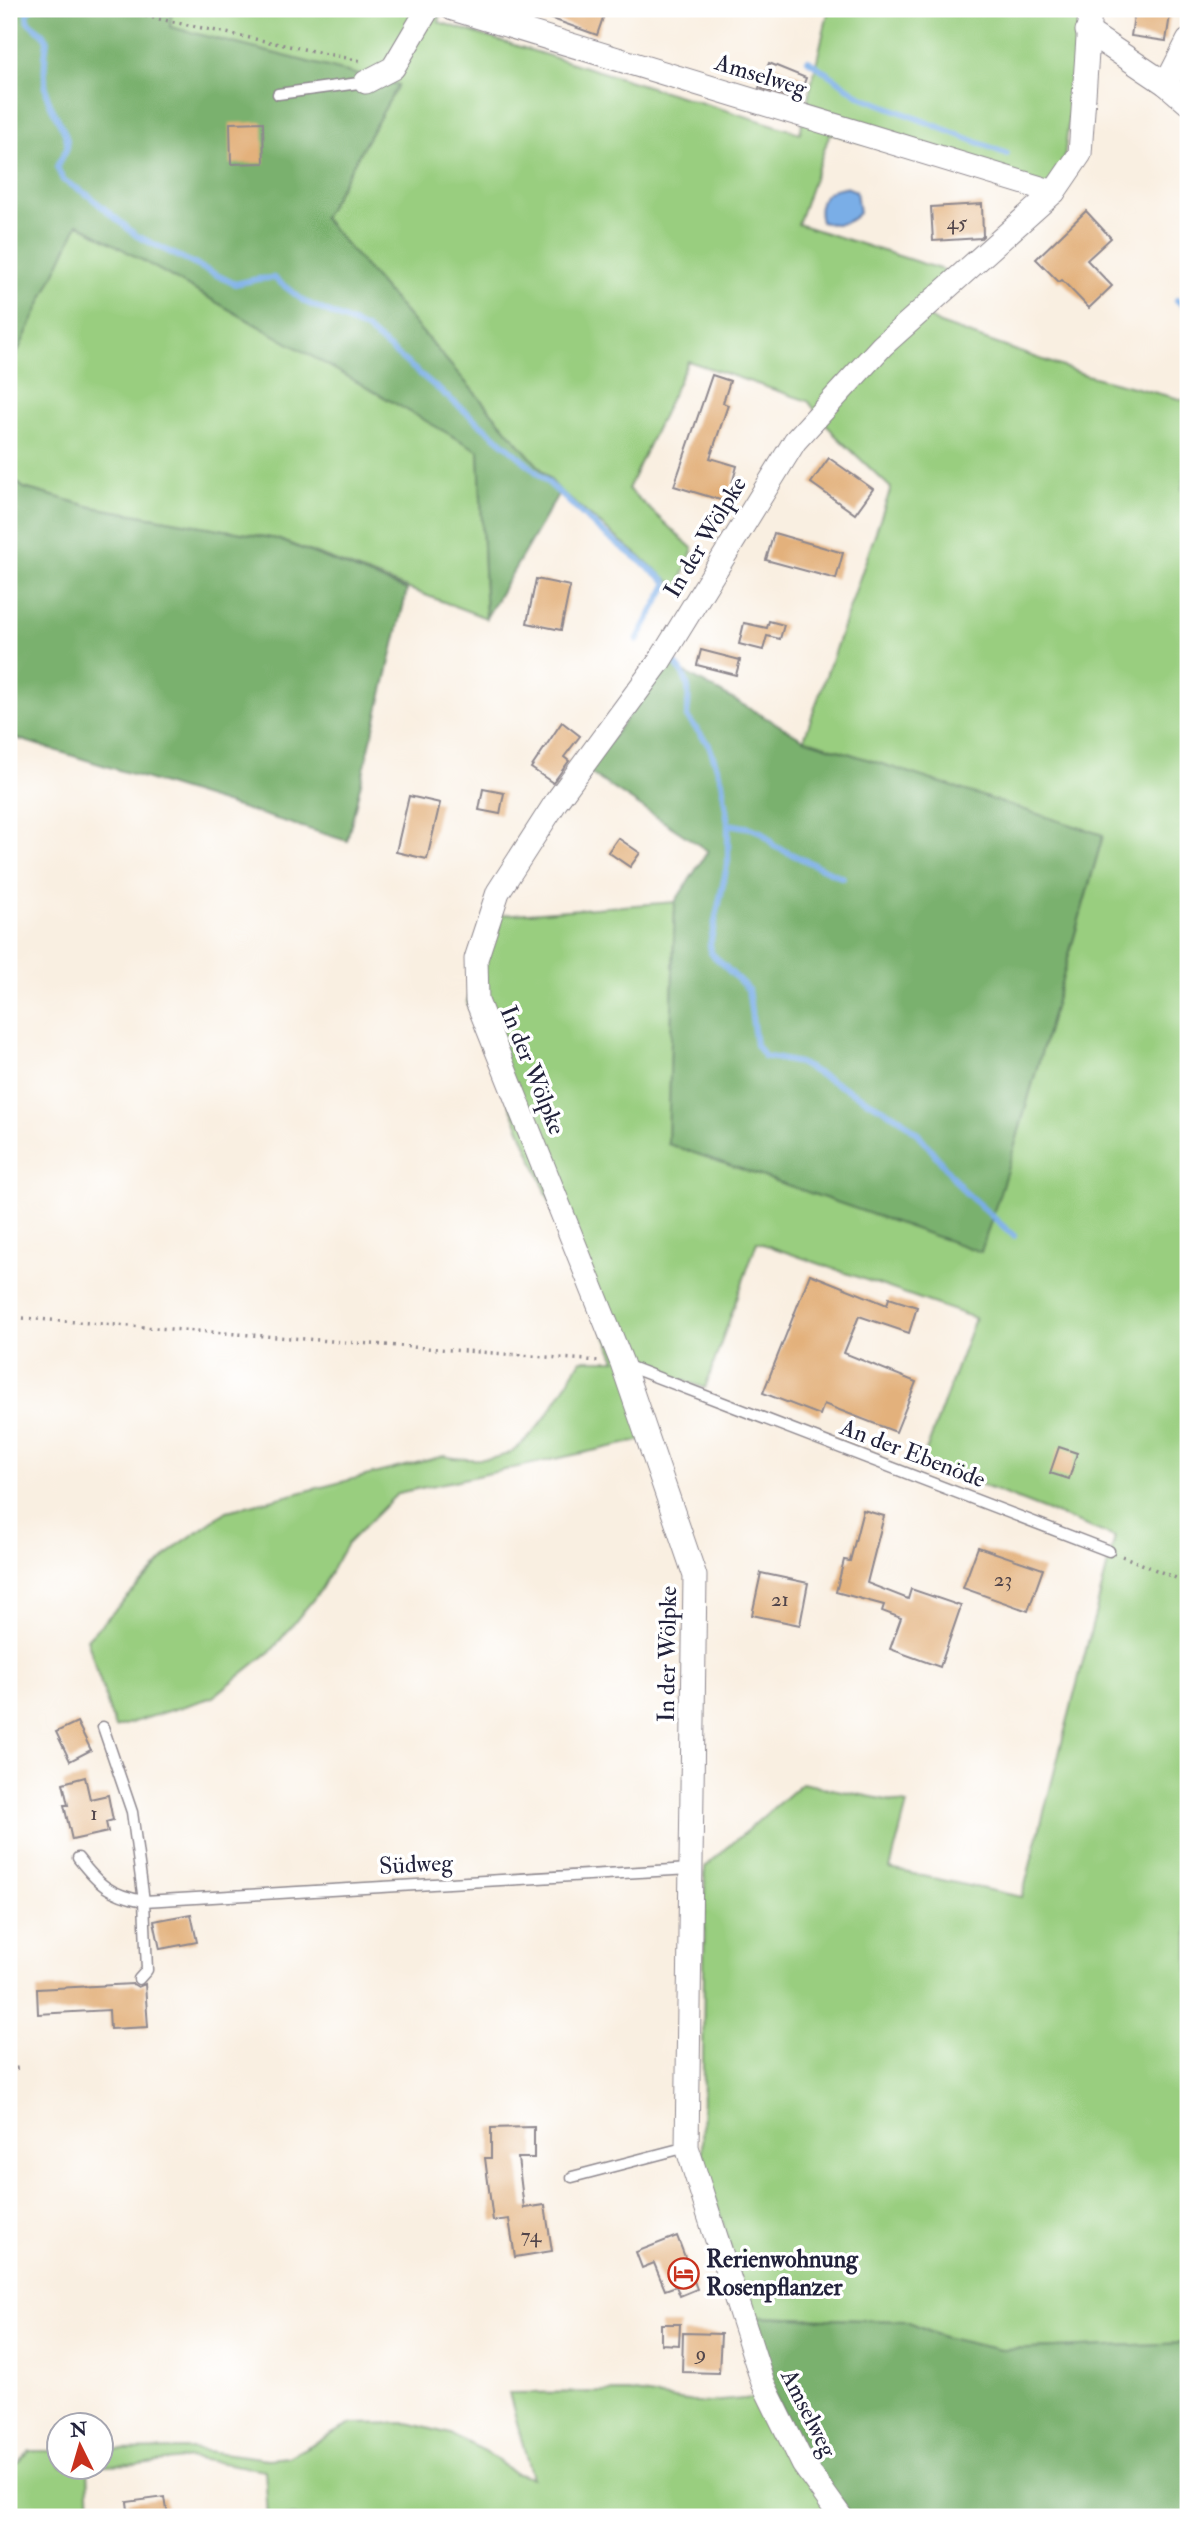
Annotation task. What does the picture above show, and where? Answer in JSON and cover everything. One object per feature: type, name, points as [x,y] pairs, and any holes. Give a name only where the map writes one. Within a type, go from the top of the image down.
[{"type":"street","points":[[366,82],[393,68],[428,9]]},
{"type":"street","name":"Amselweg","points":[[453,9],[1054,192]]},
{"type":"street","points":[[1088,20],[1188,103]]},
{"type":"street","name":"In der Wölpke","points":[[745,2326],[687,2147],[695,1576],[622,1363],[477,1002],[476,959],[498,892],[556,802],[659,662],[795,441],[882,345],[1054,192],[1080,154],[1088,20]]},
{"type":"street","points":[[1166,84],[1188,41]]},
{"type":"street","name":"Amselweg","points":[[745,2326],[762,2383],[803,2465],[841,2517]]},
{"type":"lane","points":[[278,94],[366,82]]},
{"type":"lane","name":"An der Ebenöde","points":[[622,1363],[1110,1550]]},
{"type":"lane","points":[[103,1727],[132,1812],[144,1901],[147,1970],[139,1979]]},
{"type":"lane","points":[[78,1858],[95,1880],[121,1897],[144,1901]]},
{"type":"lane","name":"Südweg","points":[[144,1901],[690,1868]]},
{"type":"lane","points":[[572,2177],[687,2147]]},
{"type":"path","points":[[111,9],[393,68]]},
{"type":"path","points":[[9,1317],[622,1363]]},
{"type":"path","points":[[1110,1550],[1188,1583]]},
{"type":"path","points":[[9,2070],[18,2068]]},
{"type":"green space","points":[[9,9],[172,9],[170,27],[398,85],[323,218],[560,491],[486,618],[479,451],[78,224],[9,370]]},
{"type":"green space","points":[[172,9],[442,9],[439,22],[800,133],[829,9],[1082,9],[1059,201],[830,133],[798,224],[965,277],[920,312],[940,324],[1086,375],[1188,401],[1188,459],[1182,490],[1188,495],[1188,2343],[1001,2350],[943,2337],[904,2321],[751,2317],[702,2155],[705,1867],[802,1783],[907,1804],[890,1869],[1022,1897],[1115,1537],[922,1462],[975,1318],[757,1242],[705,1388],[627,1361],[657,1437],[398,1493],[346,1545],[320,1591],[273,1649],[213,1697],[115,1728],[87,1639],[177,1546],[227,1511],[444,1456],[479,1459],[506,1455],[524,1442],[543,1421],[581,1360],[616,1360],[467,1002],[501,915],[675,902],[668,1144],[1015,1145],[1103,836],[804,739],[891,488],[835,435],[808,401],[688,361],[628,489],[693,549],[678,588],[560,491],[323,218],[398,85],[170,27]]},
{"type":"green space","points":[[78,223],[479,451],[486,618],[277,539],[92,507],[24,488],[9,476],[9,370]]},
{"type":"green space","points":[[9,476],[24,488],[92,507],[277,539],[407,590],[347,841],[9,736]]},
{"type":"green space","points":[[668,663],[804,739],[1103,835],[1015,1145],[981,1252],[668,1144],[675,902],[708,851],[587,771]]},
{"type":"green space","points":[[751,2317],[904,2321],[943,2337],[1001,2350],[1188,2343],[1188,2517],[852,2517],[805,2455],[768,2383]]},
{"type":"green space","points":[[628,2392],[700,2403],[775,2396],[852,2517],[268,2517],[265,2470],[191,2458],[116,2465],[116,2450],[191,2449],[268,2459],[288,2457],[351,2424],[408,2423],[450,2434],[485,2451],[514,2473],[532,2478],[509,2393]]},
{"type":"green space","points":[[30,2451],[46,2451],[46,2480],[89,2480],[90,2517],[9,2517],[9,2462],[18,2463]]},
{"type":"water","points":[[846,187],[856,191],[859,213],[842,224],[821,222],[820,208],[824,197],[833,190]]},
{"type":"building","points":[[530,9],[606,9],[597,35]]},
{"type":"building","points":[[1135,9],[1171,9],[1166,41],[1131,36]]},
{"type":"building","points":[[769,63],[806,78],[798,99],[759,88]]},
{"type":"building","points":[[263,122],[264,163],[231,164],[230,123]]},
{"type":"building","points":[[982,204],[981,238],[933,241],[931,207]]},
{"type":"building","points":[[1086,211],[1111,238],[1087,260],[1112,286],[1089,308],[1062,280],[1059,282],[1036,259]]},
{"type":"building","points":[[712,375],[730,381],[723,403],[728,405],[710,458],[737,466],[727,502],[674,486]]},
{"type":"building","points":[[829,458],[873,489],[855,514],[811,483]]},
{"type":"building","points":[[774,533],[843,553],[836,579],[766,560]]},
{"type":"building","points":[[536,579],[570,586],[561,630],[527,623]]},
{"type":"building","points":[[769,621],[784,625],[780,639],[767,636],[763,650],[739,644],[744,623],[767,628]]},
{"type":"building","points":[[701,650],[740,660],[736,675],[697,665]]},
{"type":"building","points":[[562,722],[580,736],[564,757],[569,761],[553,783],[531,768]]},
{"type":"building","points":[[483,789],[504,793],[500,814],[479,810]]},
{"type":"building","points":[[409,796],[440,803],[427,859],[396,852]]},
{"type":"building","points":[[618,838],[640,853],[630,867],[608,852]]},
{"type":"building","points":[[810,1274],[887,1305],[889,1298],[917,1307],[909,1333],[859,1316],[844,1353],[916,1382],[896,1432],[824,1404],[820,1415],[763,1393]]},
{"type":"building","points":[[1059,1447],[1077,1453],[1069,1479],[1050,1473]]},
{"type":"building","points":[[863,1510],[884,1516],[867,1583],[908,1599],[911,1589],[961,1606],[940,1667],[890,1649],[901,1618],[882,1611],[884,1605],[836,1592],[844,1560],[850,1561]]},
{"type":"building","points":[[978,1547],[1043,1569],[1028,1611],[963,1588]]},
{"type":"building","points":[[761,1573],[808,1583],[800,1625],[752,1615]]},
{"type":"building","points":[[77,1722],[91,1750],[70,1761],[56,1732]]},
{"type":"building","points":[[85,1777],[90,1799],[108,1795],[113,1820],[106,1822],[108,1832],[72,1840],[64,1805],[68,1805],[63,1783]]},
{"type":"building","points":[[191,1914],[197,1942],[160,1949],[154,1921]]},
{"type":"building","points":[[133,1984],[138,1987],[145,1984],[148,2027],[110,2029],[109,2010],[38,2014],[37,1989]]},
{"type":"building","points":[[534,2127],[534,2158],[518,2158],[524,2208],[545,2205],[552,2251],[515,2257],[509,2219],[493,2221],[485,2158],[491,2158],[491,2128]]},
{"type":"building","points":[[677,2236],[697,2289],[680,2296],[676,2286],[665,2290],[654,2263],[642,2268],[636,2252]]},
{"type":"building","points":[[661,2324],[680,2324],[679,2345],[661,2344]]},
{"type":"building","points":[[683,2333],[721,2334],[719,2373],[682,2372]]},
{"type":"building","points":[[165,2497],[168,2517],[129,2517],[127,2502]]},
{"type":"waterway","points":[[31,9],[27,13],[28,22],[47,40],[44,68],[47,95],[67,141],[57,167],[63,180],[88,195],[137,236],[235,284],[274,278],[305,302],[366,329],[520,457],[602,532],[665,580],[667,585],[637,640]]},
{"type":"waterway","points":[[808,60],[860,96],[1007,154]]},
{"type":"waterway","points":[[1177,300],[1188,310]]},
{"type":"waterway","points":[[675,663],[688,688],[687,717],[709,745],[722,781],[728,824],[728,861],[710,945],[711,953],[748,989],[756,1045],[764,1056],[799,1063],[901,1119],[921,1137],[964,1191],[1014,1236]]},
{"type":"waterway","points":[[728,824],[763,833],[774,846],[843,878]]},
{"type":"place","name":"Rerienwohnung Rosenpflanzer","points":[[683,2273]]}]
